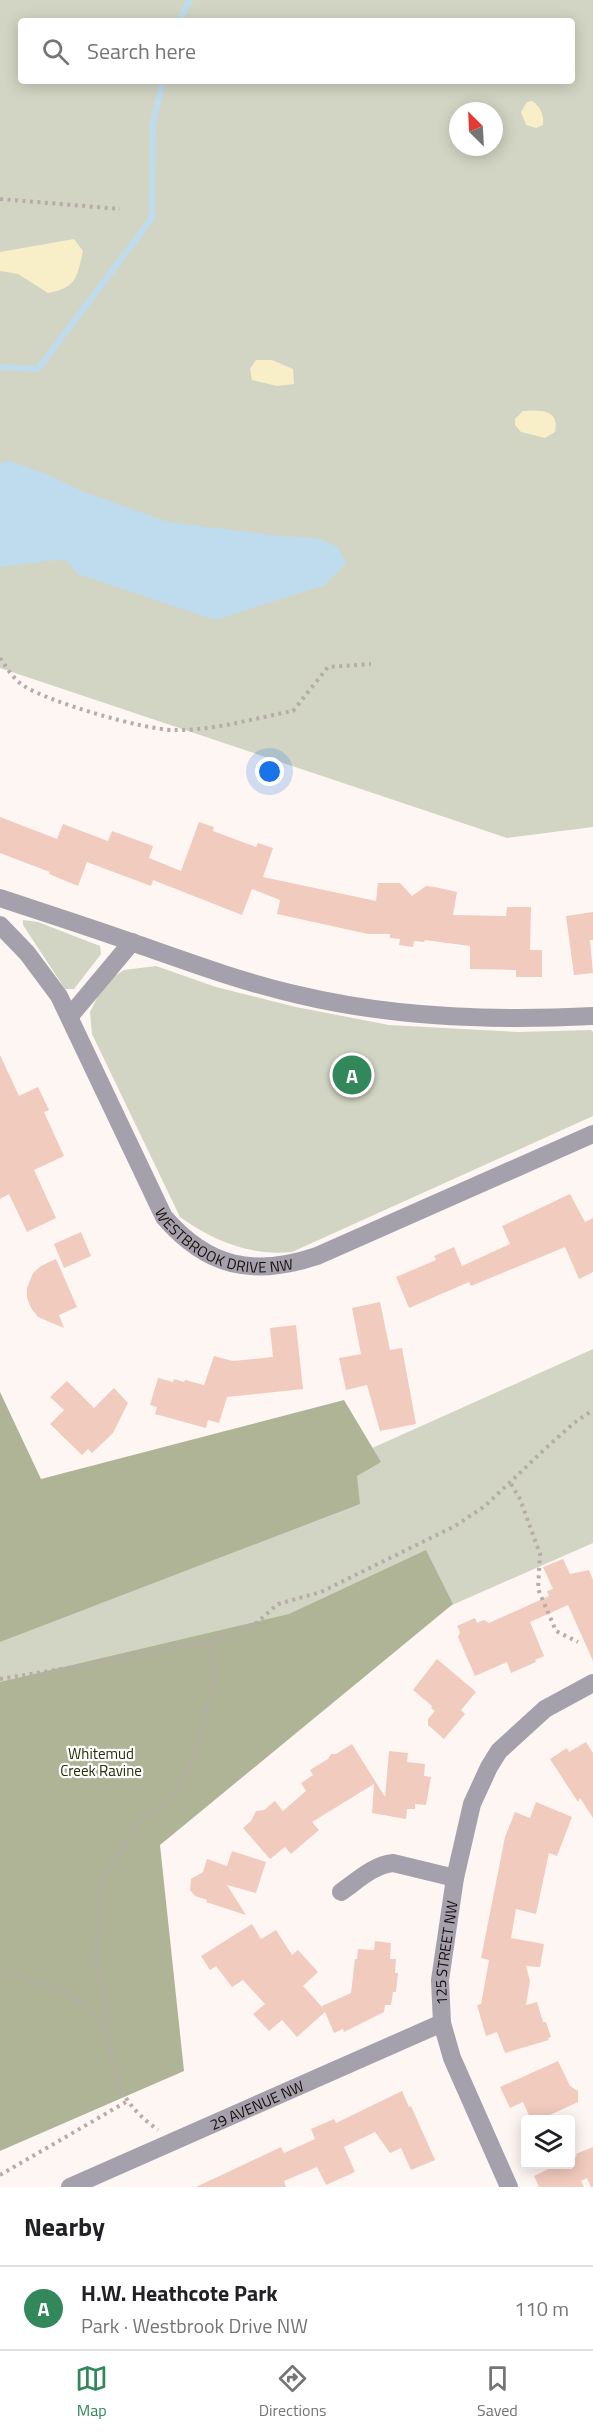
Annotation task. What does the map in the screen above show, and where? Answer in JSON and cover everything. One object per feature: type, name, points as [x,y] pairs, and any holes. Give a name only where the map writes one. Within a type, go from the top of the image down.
[{"type":"street","points":[[0,898],[255,984],[346,1005],[443,1016],[540,1018],[593,1016]]},
{"type":"street","name":"WESTBROOK DRIVE NW","points":[[0,925],[33,961],[70,1016],[164,1217],[190,1244],[222,1260],[274,1268],[317,1256],[593,1134]]},
{"type":"street","points":[[70,1016],[132,942]]},
{"type":"street","name":"125 STREET NW","points":[[509,2187],[452,2058],[442,2023],[440,1980],[455,1878],[472,1804],[489,1767],[500,1752],[545,1708],[593,1683]]},
{"type":"street","points":[[341,1892],[377,1866],[393,1863],[455,1878]]},
{"type":"street","name":"29 AVENUE NW","points":[[70,2187],[442,2023]]},
{"type":"path","points":[[0,199],[120,209]]},
{"type":"path","points":[[0,658],[22,685],[46,697],[122,720],[173,730],[220,725],[293,711],[328,667],[371,664]]},
{"type":"path","points":[[0,1679],[169,1648],[210,1643],[254,1625],[278,1604],[321,1592],[455,1526],[485,1506],[553,1442],[593,1410]]},
{"type":"path","points":[[511,1484],[520,1499],[540,1554],[538,1588],[542,1599],[556,1631],[578,1642]]},
{"type":"path","points":[[173,2142],[126,2102],[118,2083],[107,2036],[107,2010],[96,1959],[96,1941],[101,1926],[101,1887],[106,1871],[140,1821],[167,1800],[190,1768],[213,1683],[214,1662],[210,1643]]},
{"type":"path","points":[[0,1972],[32,1980],[76,1998],[95,2016],[107,2036]]},
{"type":"path","points":[[0,2175],[126,2102]]},
{"type":"green space","points":[[0,0],[593,0],[593,827],[507,838],[0,668]]},
{"type":"green space","points":[[23,920],[38,922],[100,946],[101,954],[74,989],[65,989],[23,925]]},
{"type":"green space","points":[[156,966],[216,987],[296,1007],[389,1025],[518,1032],[591,1030],[593,1032],[593,1116],[292,1252],[262,1252],[233,1245],[219,1240],[180,1217],[92,1034],[90,1012],[105,982],[124,970]]},
{"type":"green space","points":[[593,1349],[593,1543],[0,1804],[0,1615]]},
{"type":"green space","points":[[0,1392],[41,1479],[344,1400],[381,1462],[357,1476],[360,1504],[0,1642]]},
{"type":"green space","name":"Whitemud Creek Ravine","points":[[426,1550],[453,1604],[160,1845],[184,2071],[0,2151],[0,1682],[289,1614]]},
{"type":"sand","points":[[532,101],[540,109],[543,118],[543,125],[536,128],[526,125],[521,112],[527,102]]},
{"type":"sand","points":[[74,239],[83,251],[77,275],[70,285],[64,288],[48,293],[18,274],[0,271],[0,252]]},
{"type":"sand","points":[[256,360],[272,360],[293,369],[294,384],[277,386],[252,380],[250,369]]},
{"type":"sand","points":[[523,411],[547,412],[556,424],[555,432],[545,438],[521,432],[515,425],[515,419]]},
{"type":"water","points":[[9,461],[46,474],[84,492],[168,522],[280,536],[317,538],[338,547],[346,563],[325,585],[215,620],[78,574],[65,559],[0,567],[0,463]]},
{"type":"building","points":[[0,817],[57,839],[63,824],[108,841],[112,831],[153,846],[149,858],[181,871],[199,822],[214,827],[213,831],[256,847],[258,843],[273,848],[263,877],[376,901],[378,883],[400,883],[412,896],[426,886],[435,887],[457,892],[453,915],[506,916],[507,907],[531,907],[530,950],[542,950],[542,977],[516,977],[516,970],[470,969],[470,946],[425,940],[424,942],[414,941],[413,947],[399,945],[400,939],[390,938],[390,934],[368,934],[277,914],[280,900],[252,889],[242,915],[153,880],[151,886],[87,862],[78,886],[49,874],[50,872],[0,853]]},
{"type":"building","points":[[593,912],[593,940],[590,940],[593,973],[574,975],[566,916]]},
{"type":"building","points":[[0,1055],[19,1096],[38,1087],[49,1110],[44,1112],[64,1156],[34,1170],[56,1218],[27,1232],[9,1194],[0,1199]]},
{"type":"building","points":[[570,1194],[585,1222],[593,1218],[593,1272],[579,1279],[565,1247],[471,1286],[469,1282],[409,1308],[396,1277],[436,1260],[434,1256],[454,1247],[462,1266],[510,1244],[502,1226]]},
{"type":"building","points":[[81,1232],[91,1256],[64,1268],[54,1244]]},
{"type":"building","points":[[56,1259],[77,1307],[59,1315],[64,1328],[38,1317],[27,1298],[27,1288],[33,1273],[41,1266]]},
{"type":"building","points":[[380,1302],[390,1350],[402,1348],[416,1424],[380,1431],[367,1385],[346,1390],[339,1358],[361,1354],[352,1308]]},
{"type":"building","points":[[296,1325],[303,1389],[227,1397],[219,1423],[208,1420],[206,1428],[155,1414],[157,1407],[150,1405],[158,1378],[173,1382],[174,1379],[184,1382],[185,1380],[204,1385],[214,1356],[233,1361],[273,1357],[270,1328]]},
{"type":"building","points":[[67,1381],[94,1408],[114,1388],[128,1403],[113,1433],[92,1453],[88,1449],[82,1455],[50,1424],[64,1410],[50,1397]]},
{"type":"building","points":[[563,1559],[570,1574],[589,1570],[593,1580],[593,1661],[568,1605],[530,1622],[544,1656],[511,1673],[507,1662],[475,1676],[458,1637],[460,1632],[457,1626],[475,1618],[477,1623],[484,1620],[489,1623],[549,1596],[547,1591],[553,1589],[543,1567]]},
{"type":"building","points":[[437,1659],[476,1692],[461,1710],[465,1714],[444,1739],[428,1725],[428,1719],[435,1711],[431,1708],[432,1706],[413,1690]]},
{"type":"building","points":[[586,1742],[593,1753],[593,1818],[580,1798],[578,1802],[550,1759],[567,1748],[569,1752]]},
{"type":"building","points":[[352,1744],[385,1797],[389,1751],[408,1753],[407,1762],[425,1764],[424,1776],[431,1777],[426,1805],[415,1804],[415,1809],[407,1809],[406,1819],[372,1813],[374,1784],[312,1822],[319,1830],[291,1854],[285,1847],[270,1859],[243,1828],[251,1821],[256,1811],[264,1810],[275,1801],[283,1811],[306,1791],[301,1783],[313,1775],[310,1770],[328,1759],[331,1754],[336,1754]]},
{"type":"building","points":[[536,1802],[572,1817],[557,1856],[549,1853],[536,1914],[516,1909],[511,1938],[544,1944],[540,1967],[526,1966],[530,1981],[526,2005],[537,2002],[543,2022],[546,2022],[551,2037],[548,2038],[549,2040],[505,2053],[497,2032],[486,2036],[477,2005],[481,2004],[489,1960],[481,1958],[505,1837],[515,1812],[530,1818]]},
{"type":"building","points":[[232,1851],[266,1862],[256,1893],[227,1885],[246,1915],[206,1902],[207,1900],[195,1896],[190,1890],[191,1879],[203,1872],[207,1859],[227,1866]]},
{"type":"building","points":[[252,1924],[261,1939],[276,1930],[292,1955],[298,1950],[318,1972],[303,1986],[323,2008],[322,2006],[351,1993],[358,1949],[374,1950],[375,1941],[391,1943],[390,1959],[396,1959],[395,1973],[398,1973],[396,1992],[393,1992],[391,2005],[385,2005],[384,2012],[344,2032],[343,2029],[334,2033],[325,2012],[297,2037],[282,2020],[269,2031],[253,2014],[265,2004],[243,1980],[232,1987],[216,1966],[210,1970],[201,1956]]},
{"type":"building","points":[[558,2061],[570,2086],[578,2091],[578,2102],[550,2115],[529,2115],[523,2102],[510,2108],[500,2087]]},
{"type":"building","points":[[402,2091],[435,2160],[411,2170],[401,2148],[390,2153],[375,2132],[344,2147],[355,2172],[326,2185],[317,2167],[284,2181],[286,2187],[196,2187],[281,2147],[284,2153],[313,2140],[315,2139],[311,2129],[334,2119],[336,2123]]},
{"type":"building","points":[[593,2147],[593,2187],[587,2178],[581,2181],[584,2187],[539,2187],[534,2176],[549,2169],[575,2169],[576,2154]]},
{"type":"waterway","points":[[181,18],[190,0]]},
{"type":"waterway","points":[[0,367],[38,369],[152,218],[153,123],[162,84]]},
{"type":"place","name":"H.W. Heathcote Park","points":[[352,1075]]}]
